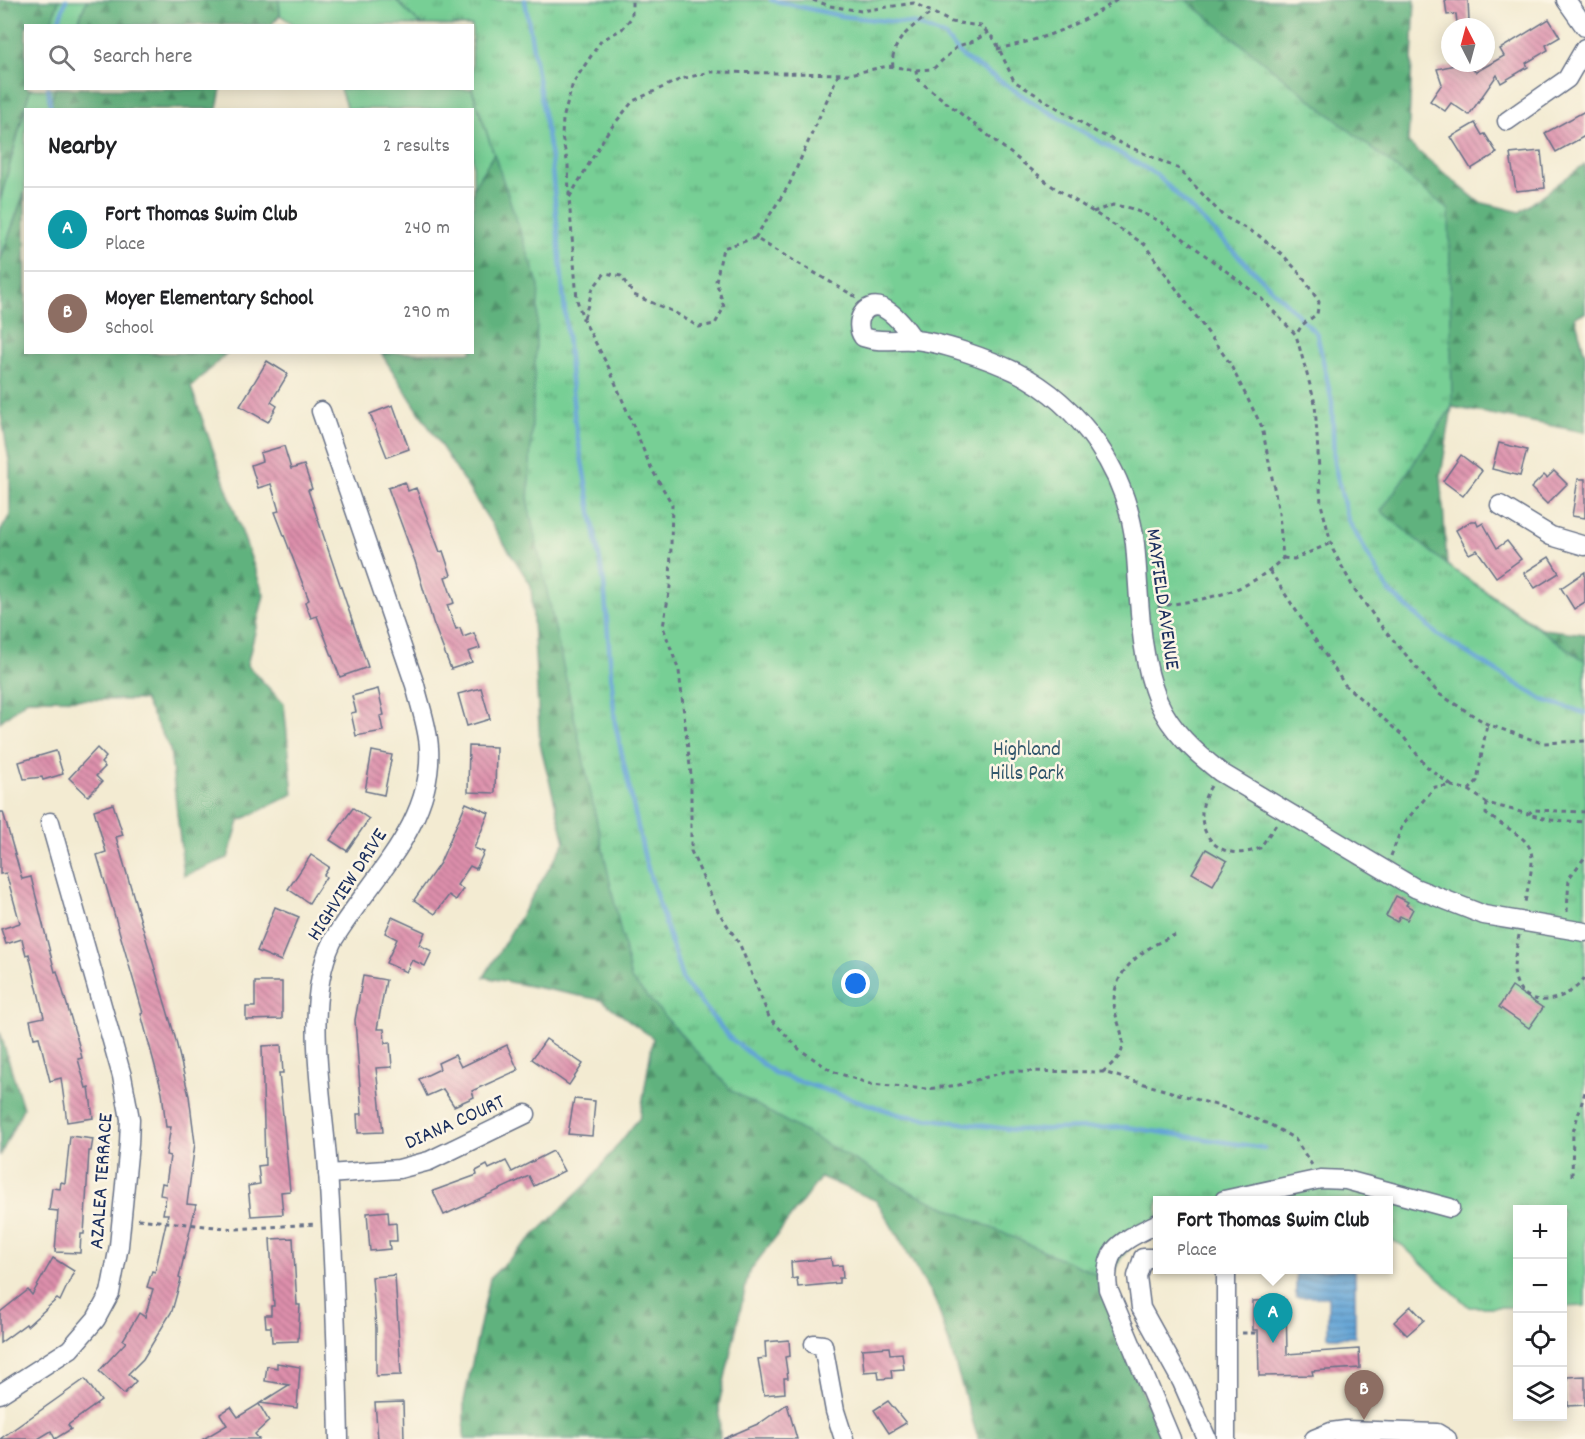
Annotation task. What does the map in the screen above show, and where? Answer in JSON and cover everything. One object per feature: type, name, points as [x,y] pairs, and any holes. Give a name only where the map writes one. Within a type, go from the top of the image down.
[{"type":"street","points":[[1566,0],[1585,27]]},
{"type":"street","points":[[1507,121],[1567,79],[1585,48]]},
{"type":"street","points":[[873,307],[887,311],[914,340]]},
{"type":"street","name":"MAYFIELD AVENUE","points":[[873,307],[864,312],[859,319],[858,325],[863,337],[882,341],[914,340],[985,359],[1017,373],[1055,398],[1091,435],[1111,467],[1126,502],[1135,542],[1140,609],[1147,659],[1158,700],[1184,740],[1220,772],[1407,884],[1470,911],[1585,932]]},
{"type":"street","name":"HIGHVIEW DRIVE","points":[[321,411],[415,685],[430,752],[428,782],[420,808],[408,831],[343,924],[325,957],[321,971],[316,1014],[328,1174],[337,1439]]},
{"type":"street","points":[[1500,505],[1551,536],[1585,546]]},
{"type":"street","name":"AZALEA TERRACE","points":[[0,1394],[70,1349],[96,1318],[110,1293],[122,1217],[129,1144],[128,1101],[50,822]]},
{"type":"street","name":"DIANA COURT","points":[[328,1174],[399,1169],[429,1161],[526,1113]]},
{"type":"street","points":[[1242,1196],[1320,1179],[1346,1180],[1450,1208]]},
{"type":"street","points":[[1153,1226],[1117,1246],[1105,1268],[1108,1289],[1171,1439]]},
{"type":"street","points":[[1153,1258],[1143,1258],[1137,1276],[1141,1308],[1182,1382],[1207,1439]]},
{"type":"street","points":[[1226,1274],[1226,1439]]},
{"type":"street","points":[[814,1344],[824,1345],[835,1411],[844,1439]]},
{"type":"street","points":[[1314,1439],[1331,1432],[1346,1430],[1437,1433],[1447,1439]]},
{"type":"path","points":[[632,0],[632,17],[622,29],[601,41],[573,83],[562,119],[562,137],[568,165],[577,300],[583,319],[609,368],[651,468],[672,504],[670,587],[663,627],[679,671],[691,775],[692,851],[718,911],[740,945],[769,1017],[799,1049],[832,1071],[864,1083],[926,1089],[959,1085],[1007,1071],[1103,1072],[1226,1108],[1271,1125],[1295,1139],[1320,1179]]},
{"type":"path","points":[[813,0],[830,6],[861,11],[903,1],[914,3],[951,22],[981,26],[990,32],[1014,81],[1096,132],[1179,169],[1223,216],[1268,243],[1302,276],[1318,302],[1317,314],[1302,325],[1296,335]]},
{"type":"path","points":[[997,49],[1041,40],[1086,21],[1117,0]]},
{"type":"path","points":[[892,67],[891,57],[897,45],[907,32],[933,12]]},
{"type":"path","points":[[569,198],[607,133],[633,101],[681,79],[711,72],[839,74],[892,67],[916,70],[933,69],[958,46],[974,41],[990,32]]},
{"type":"path","points":[[916,70],[917,80],[1052,186],[1144,244],[1229,362],[1262,427],[1279,513],[1283,558]]},
{"type":"path","points":[[583,319],[593,288],[605,273],[621,276],[634,295],[672,311],[699,327],[714,324],[724,307],[716,281],[723,248],[755,238],[789,184],[839,74]]},
{"type":"path","points":[[1093,212],[1113,205],[1130,208],[1160,221],[1259,296],[1296,335],[1315,403],[1321,504],[1331,543],[1353,587],[1379,623],[1439,694],[1487,724],[1542,743],[1585,741]]},
{"type":"path","points":[[755,238],[873,307]]},
{"type":"path","points":[[1283,558],[1294,559],[1331,543]]},
{"type":"path","points":[[1140,609],[1237,591],[1270,571],[1283,558]]},
{"type":"path","points":[[1270,571],[1345,685],[1402,735],[1426,766],[1452,786]]},
{"type":"path","points":[[1469,790],[1477,781],[1487,724]]},
{"type":"path","points":[[1220,772],[1202,805],[1200,821],[1210,841],[1222,850],[1244,853],[1260,848],[1285,809]]},
{"type":"path","points":[[1387,871],[1403,824],[1435,787],[1452,786],[1469,790],[1487,803],[1551,820],[1585,822]]},
{"type":"path","points":[[1487,803],[1486,814],[1527,841],[1533,852],[1525,902]]},
{"type":"path","points":[[1528,814],[1533,810],[1585,812]]},
{"type":"path","points":[[1566,929],[1569,878],[1585,857]]},
{"type":"path","points":[[1520,930],[1514,966],[1515,978],[1522,992],[1537,1000],[1546,1001],[1573,991],[1584,980]]},
{"type":"path","points":[[1103,1072],[1120,1055],[1123,1037],[1115,1013],[1113,992],[1120,973],[1158,942],[1175,934]]},
{"type":"path","points":[[1572,1176],[1573,1132],[1585,1092]]},
{"type":"path","points":[[122,1217],[235,1229],[330,1223]]},
{"type":"green space","points":[[0,0],[59,0],[50,24],[24,24],[24,90],[30,90],[0,201]]},
{"type":"green space","points":[[59,0],[87,0],[77,24],[51,24]]},
{"type":"green space","points":[[87,0],[279,0],[280,15],[272,24],[77,24]]},
{"type":"green space","points":[[279,0],[396,0],[420,24],[294,24],[280,15]]},
{"type":"green space","name":"Highland Hills Park","points":[[396,0],[1415,0],[1408,143],[1479,202],[1520,212],[1585,164],[1585,313],[1575,316],[1585,355],[1585,432],[1452,407],[1441,475],[1447,565],[1542,629],[1585,634],[1585,876],[1163,1196],[1153,1196],[1153,1205],[1096,1258],[1096,1274],[1161,1439],[978,1439],[937,1304],[877,1201],[821,1177],[749,1272],[719,1404],[720,1439],[464,1439],[464,1401],[490,1278],[587,1184],[640,1117],[653,1038],[601,1000],[484,977],[565,842],[540,744],[531,585],[382,354],[474,354],[474,186],[494,154],[472,90],[474,24],[420,24]]},
{"type":"green space","name":"Highland Hills Park","points":[[396,0],[1186,0],[1449,210],[1452,407],[1381,511],[1447,565],[1585,661],[1585,1306],[1567,1307],[1567,1205],[1513,1205],[1513,1307],[1469,1307],[1402,1245],[1393,1241],[1393,1196],[1153,1196],[1153,1236],[1125,1253],[1114,1272],[1096,1274],[913,1193],[732,1091],[631,979],[528,504],[539,286],[472,90],[474,24],[420,24]]},
{"type":"green space","points":[[30,90],[55,90],[49,108],[25,108]]},
{"type":"green space","points":[[54,90],[221,90],[217,108],[49,108]]},
{"type":"green space","points":[[340,90],[472,90],[494,154],[474,186],[474,108],[347,108]]},
{"type":"green space","points":[[24,111],[24,194],[0,261],[0,201]]},
{"type":"green space","points":[[24,194],[24,354],[226,354],[191,387],[264,595],[247,665],[284,704],[293,794],[239,821],[228,858],[184,876],[170,749],[144,700],[28,699],[0,722],[0,532],[10,515],[10,466],[0,408],[0,261]]},
{"type":"green space","points":[[0,1032],[23,1108],[0,1156]]},
{"type":"water","points":[[1296,1274],[1355,1274],[1355,1337],[1328,1337],[1328,1297],[1296,1297]]},
{"type":"building","points":[[1445,0],[1468,0],[1469,18],[1456,18],[1456,14],[1447,15]]},
{"type":"building","points":[[1549,19],[1560,37],[1546,45],[1548,50],[1526,63],[1528,67],[1501,83],[1497,75],[1469,115],[1451,103],[1445,111],[1430,101],[1442,84],[1437,69],[1441,68],[1441,72],[1495,72],[1495,61],[1504,56],[1500,49]]},
{"type":"building","points":[[1585,111],[1585,136],[1556,152],[1545,133]]},
{"type":"building","points":[[1475,123],[1497,153],[1471,169],[1451,137]]},
{"type":"building","points":[[1541,151],[1545,188],[1516,191],[1510,154]]},
{"type":"building","points":[[267,361],[288,374],[271,402],[277,406],[268,422],[240,406]]},
{"type":"building","points":[[393,405],[409,449],[387,457],[370,414]]},
{"type":"building","points":[[1499,443],[1527,450],[1520,476],[1492,469]]},
{"type":"building","points":[[284,446],[291,469],[304,465],[312,489],[308,490],[368,667],[340,677],[317,616],[311,618],[305,602],[309,600],[275,512],[279,511],[271,484],[258,488],[251,465],[262,461],[260,453]]},
{"type":"building","points":[[1461,455],[1482,471],[1463,496],[1443,481]]},
{"type":"building","points":[[1554,471],[1567,484],[1547,504],[1531,488],[1544,475],[1547,478]]},
{"type":"building","points":[[1578,479],[1585,479],[1585,518],[1572,516]]},
{"type":"building","points":[[405,482],[408,491],[416,488],[440,552],[443,551],[451,575],[445,577],[454,603],[447,605],[456,629],[460,628],[463,637],[474,633],[480,648],[468,652],[472,662],[451,669],[388,488]]},
{"type":"building","points":[[1471,521],[1476,521],[1478,526],[1483,523],[1497,548],[1507,541],[1521,559],[1496,577],[1477,550],[1469,554],[1456,530]]},
{"type":"building","points":[[1549,557],[1559,573],[1535,588],[1524,573]]},
{"type":"building","points":[[1585,572],[1585,602],[1574,609],[1561,588]]},
{"type":"building","points":[[481,688],[490,719],[467,726],[458,694]]},
{"type":"building","points":[[378,689],[384,715],[380,716],[383,731],[356,736],[351,713],[356,712],[352,696]]},
{"type":"building","points":[[469,746],[496,747],[495,793],[468,792]]},
{"type":"building","points":[[97,748],[106,757],[101,763],[105,767],[96,776],[102,782],[88,796],[69,778]]},
{"type":"building","points":[[56,751],[63,774],[43,780],[42,777],[24,779],[19,762]]},
{"type":"building","points":[[372,751],[392,755],[384,795],[365,791]]},
{"type":"building","points":[[466,803],[489,813],[474,848],[484,852],[476,869],[470,866],[457,885],[463,889],[456,900],[449,895],[435,914],[414,900],[440,863]]},
{"type":"building","points":[[113,804],[123,835],[116,837],[175,1037],[189,1096],[195,1143],[187,1204],[196,1205],[172,1311],[143,1359],[128,1374],[136,1381],[124,1394],[99,1371],[126,1342],[123,1340],[139,1313],[145,1317],[153,1289],[147,1287],[152,1271],[155,1272],[168,1214],[163,1214],[166,1196],[160,1195],[162,1183],[166,1184],[170,1156],[166,1155],[171,1127],[166,1127],[162,1092],[141,1014],[143,1013],[97,855],[106,852],[94,810]]},
{"type":"building","points":[[353,808],[369,819],[347,851],[330,840]]},
{"type":"building","points":[[0,812],[3,812],[22,879],[31,877],[55,972],[57,971],[78,1042],[82,1058],[78,1059],[86,1088],[89,1087],[93,1118],[67,1122],[61,1078],[50,1081],[39,1037],[34,1038],[30,1020],[44,1017],[29,954],[26,955],[22,939],[6,944],[1,929],[20,923],[6,873],[0,874]]},
{"type":"building","points":[[1206,849],[1227,861],[1213,885],[1192,873]]},
{"type":"building","points":[[311,855],[329,867],[324,875],[326,877],[309,903],[288,889]]},
{"type":"building","points":[[1396,896],[1408,902],[1406,905],[1413,909],[1407,920],[1400,916],[1397,922],[1386,916]]},
{"type":"building","points":[[275,907],[299,917],[281,961],[257,951]]},
{"type":"building","points":[[392,917],[425,932],[419,945],[432,951],[425,966],[412,960],[406,972],[386,963],[397,939],[385,933]]},
{"type":"building","points":[[363,976],[386,980],[377,1029],[384,1029],[385,1043],[390,1042],[392,1067],[376,1068],[383,1132],[358,1133],[357,1114],[362,1114],[355,1020]]},
{"type":"building","points":[[255,982],[282,982],[282,1019],[246,1020],[246,1007],[255,1007]]},
{"type":"building","points":[[1512,987],[1543,1008],[1529,1028],[1499,1007]]},
{"type":"building","points":[[546,1039],[583,1064],[569,1085],[532,1059]]},
{"type":"building","points":[[281,1045],[283,1073],[279,1073],[290,1191],[281,1192],[283,1214],[251,1216],[248,1186],[260,1184],[258,1166],[265,1165],[262,1046]]},
{"type":"building","points":[[507,1045],[518,1070],[472,1091],[474,1097],[454,1106],[443,1089],[427,1096],[419,1079],[440,1069],[438,1063],[455,1055],[461,1067]]},
{"type":"building","points":[[574,1099],[595,1101],[592,1136],[568,1134]]},
{"type":"building","points":[[70,1136],[93,1139],[91,1151],[89,1151],[84,1234],[81,1234],[80,1253],[55,1252],[58,1211],[49,1210],[52,1188],[60,1189],[61,1182],[65,1183]]},
{"type":"building","points":[[553,1151],[564,1171],[534,1186],[529,1176],[444,1215],[433,1191],[477,1175],[476,1171],[487,1165],[489,1169],[506,1161],[512,1172]]},
{"type":"building","points":[[388,1211],[389,1224],[396,1223],[397,1241],[389,1241],[390,1249],[370,1251],[367,1213]]},
{"type":"building","points":[[293,1238],[297,1305],[300,1305],[298,1341],[272,1342],[271,1327],[266,1327],[265,1315],[271,1315],[271,1306],[274,1306],[270,1239]]},
{"type":"building","points":[[53,1258],[74,1271],[60,1301],[57,1299],[27,1326],[26,1324],[0,1343],[0,1312],[28,1290],[32,1295]]},
{"type":"building","points":[[831,1258],[832,1266],[842,1265],[843,1278],[839,1278],[839,1283],[798,1287],[797,1278],[792,1279],[791,1262]]},
{"type":"building","points":[[395,1275],[401,1375],[376,1376],[376,1328],[372,1277]]},
{"type":"building","points":[[1286,1300],[1287,1354],[1359,1349],[1360,1368],[1312,1371],[1313,1375],[1259,1376],[1258,1330],[1253,1330],[1253,1301]]},
{"type":"building","points":[[1411,1306],[1424,1320],[1407,1335],[1394,1322]]},
{"type":"building","points":[[789,1340],[790,1356],[785,1357],[788,1378],[784,1378],[785,1393],[764,1395],[758,1359],[766,1358],[765,1342]]},
{"type":"building","points":[[889,1347],[890,1354],[902,1353],[904,1369],[891,1370],[892,1378],[879,1379],[878,1371],[864,1372],[862,1349]]},
{"type":"building","points":[[277,1363],[300,1367],[297,1408],[260,1403],[289,1385],[265,1381],[267,1366],[277,1368]]},
{"type":"building","points":[[1585,1376],[1585,1405],[1568,1406],[1567,1377]]},
{"type":"building","points":[[85,1379],[101,1401],[68,1425],[71,1429],[55,1439],[51,1431],[38,1439],[0,1439]]},
{"type":"building","points":[[888,1401],[906,1423],[889,1433],[874,1410]]},
{"type":"building","points":[[403,1402],[404,1439],[378,1439],[375,1403]]},
{"type":"building","points":[[259,1404],[269,1421],[255,1434],[259,1439],[203,1439],[227,1425],[220,1414],[231,1407],[238,1417]]},
{"type":"building","points":[[787,1404],[797,1439],[723,1439],[760,1423]]},
{"type":"waterway","points":[[58,24],[66,0]]},
{"type":"waterway","points":[[525,0],[551,158],[575,423],[604,583],[615,723],[645,859],[683,981],[729,1037],[774,1073],[901,1115],[1015,1130],[1126,1127],[1264,1148]]},
{"type":"waterway","points":[[771,0],[841,16],[915,24],[944,36],[963,57],[1034,103],[1157,175],[1317,334],[1332,402],[1334,463],[1348,520],[1388,590],[1438,635],[1543,700],[1585,713]]},
{"type":"waterway","points":[[48,90],[51,108]]},
{"type":"place","name":"Fort Thomas Swim Club","points":[[1273,1343]]},
{"type":"place","name":"Moyer Elementary School","points":[[1364,1420]]}]
